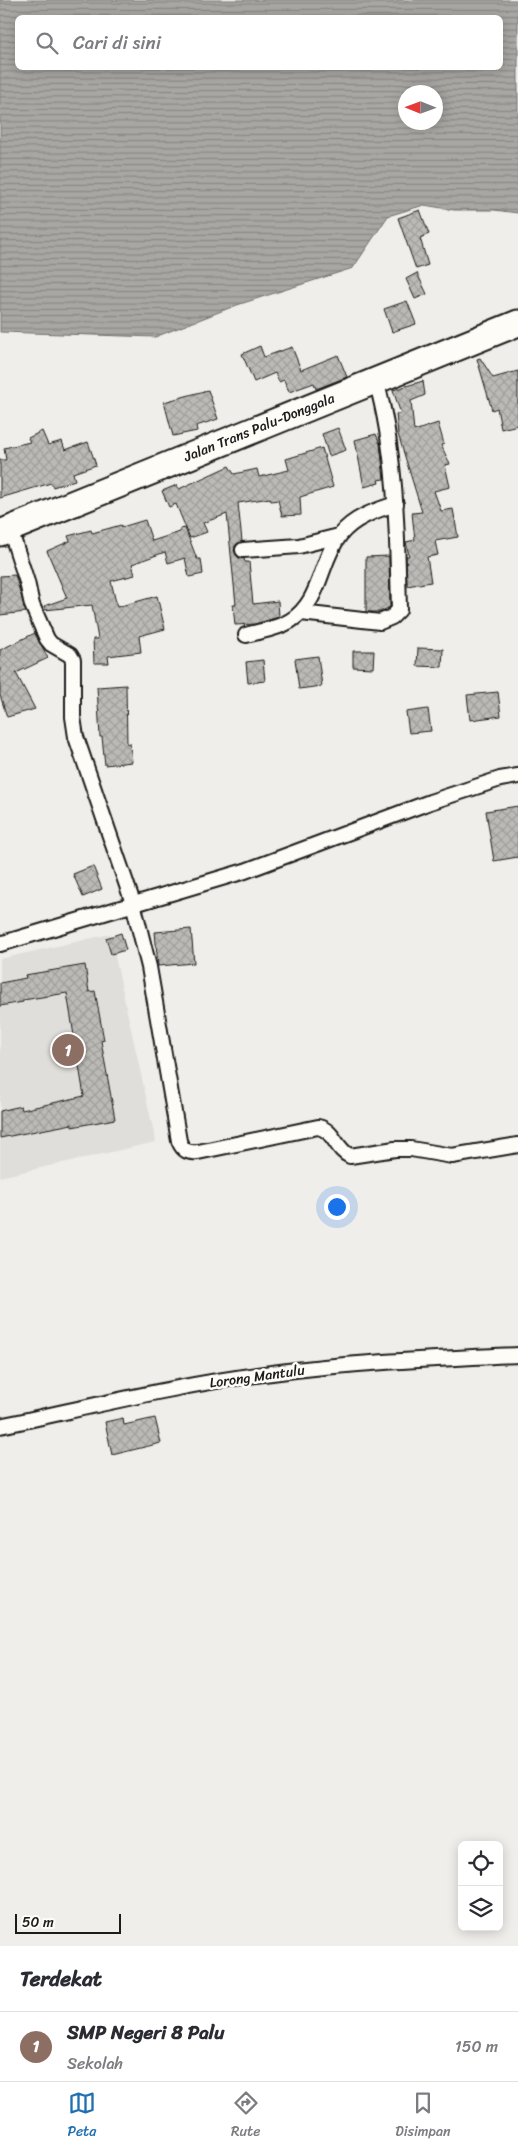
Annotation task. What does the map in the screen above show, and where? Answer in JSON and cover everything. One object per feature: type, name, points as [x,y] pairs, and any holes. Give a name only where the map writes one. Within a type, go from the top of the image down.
[{"type":"highway","name":"Jalan Trans Palu-Donggala","points":[[5,531],[518,323]]},
{"type":"street","points":[[301,613],[380,622],[398,613],[399,610],[396,504],[389,436],[385,412],[376,380]]},
{"type":"street","points":[[246,635],[279,626],[301,613],[310,602],[339,536],[350,525],[363,517],[379,509],[396,504]]},
{"type":"street","points":[[5,531],[27,582],[32,605],[47,639],[51,644],[70,655],[73,660],[73,716],[76,737],[133,904],[149,968],[181,1146],[187,1152],[198,1152],[318,1127],[330,1133],[340,1150],[350,1156],[403,1149],[452,1156],[518,1145]]},
{"type":"street","points":[[243,550],[299,546],[339,536]]},
{"type":"street","points":[[0,944],[260,866],[430,802],[500,779],[518,776]]},
{"type":"street","name":"Lorong Mantulu","points":[[0,1426],[183,1387],[272,1373],[365,1363],[518,1355]]},
{"type":"shaded area","points":[[0,0],[518,0],[518,213],[494,210],[454,210],[424,205],[388,216],[353,268],[237,305],[155,337],[0,332]]},
{"type":"shaded area","points":[[110,934],[156,1142],[0,1177],[0,959]]},
{"type":"building","points":[[420,210],[429,234],[420,238],[428,265],[416,269],[398,218]]},
{"type":"building","points":[[417,273],[427,294],[415,299],[406,279]]},
{"type":"building","points":[[407,301],[416,324],[392,332],[384,309]]},
{"type":"building","points":[[260,346],[264,357],[292,347],[301,370],[338,355],[347,377],[316,389],[314,383],[289,392],[284,380],[279,382],[275,373],[254,382],[242,354]]},
{"type":"building","points":[[480,358],[493,378],[518,371],[518,425],[501,429],[497,408],[492,410],[477,359]]},
{"type":"building","points":[[423,381],[425,395],[411,401],[414,431],[438,423],[444,444],[441,445],[450,464],[445,465],[450,487],[434,491],[441,511],[453,509],[458,537],[435,541],[438,555],[427,557],[431,582],[407,586],[406,556],[409,556],[406,542],[415,540],[412,513],[422,512],[398,434],[396,414],[401,414],[393,390]]},
{"type":"building","points":[[208,390],[218,419],[196,426],[197,431],[173,436],[164,402]]},
{"type":"building","points":[[338,428],[346,450],[329,456],[322,434]]},
{"type":"building","points":[[42,431],[48,445],[62,441],[65,450],[88,442],[96,465],[73,473],[75,480],[53,487],[51,483],[0,498],[0,460],[6,460],[4,448],[30,442],[28,438]]},
{"type":"building","points":[[376,434],[380,444],[384,479],[378,480],[379,483],[364,487],[355,440]]},
{"type":"building","points":[[322,448],[333,487],[300,497],[301,515],[282,516],[278,500],[271,501],[270,498],[238,503],[242,541],[235,546],[234,551],[239,558],[249,562],[253,604],[278,601],[279,617],[255,624],[235,625],[233,605],[236,605],[227,514],[203,523],[207,532],[190,538],[176,504],[169,507],[162,491],[177,485],[179,489],[229,466],[234,474],[257,469],[259,477],[289,470],[286,459]]},
{"type":"building","points":[[145,520],[152,541],[180,532],[180,529],[185,528],[197,559],[201,559],[203,574],[189,577],[185,558],[168,563],[165,552],[132,564],[135,575],[111,581],[117,607],[157,596],[165,629],[139,636],[141,652],[108,656],[109,663],[94,663],[93,639],[98,639],[92,605],[45,610],[44,606],[67,598],[47,551],[70,541],[68,536],[91,530],[92,533],[121,525],[122,527]]},
{"type":"building","points":[[389,556],[390,607],[380,612],[366,612],[366,557]]},
{"type":"building","points":[[15,575],[26,612],[0,615],[0,576]]},
{"type":"building","points":[[35,633],[48,658],[16,673],[35,709],[7,717],[0,695],[0,650]]},
{"type":"building","points":[[418,648],[443,649],[442,667],[417,666]]},
{"type":"building","points":[[353,651],[374,651],[373,668],[353,667]]},
{"type":"building","points":[[318,656],[322,686],[299,689],[295,659]]},
{"type":"building","points":[[263,660],[265,681],[248,683],[246,662]]},
{"type":"building","points":[[126,685],[127,744],[130,743],[132,762],[105,765],[102,737],[100,737],[97,687]]},
{"type":"building","points":[[498,692],[501,716],[470,720],[467,695]]},
{"type":"building","points":[[428,709],[431,731],[409,733],[406,712]]},
{"type":"building","points":[[518,806],[518,857],[494,861],[486,811]]},
{"type":"building","points":[[93,866],[102,889],[83,897],[73,874]]},
{"type":"building","points":[[191,929],[194,963],[158,966],[155,932]]},
{"type":"building","points":[[121,933],[126,950],[111,954],[106,938]]},
{"type":"building","points":[[85,965],[89,992],[95,991],[104,1040],[101,1041],[115,1119],[72,1127],[72,1124],[0,1138],[0,1111],[21,1106],[22,1110],[84,1096],[67,993],[23,1000],[23,1002],[0,1006],[0,983],[26,978],[25,975]]},
{"type":"building","points":[[123,1418],[124,1425],[155,1418],[161,1443],[112,1455],[105,1422]]},
{"type":"place","name":"SMP Negeri 8 Palu","points":[[68,1050]]}]
